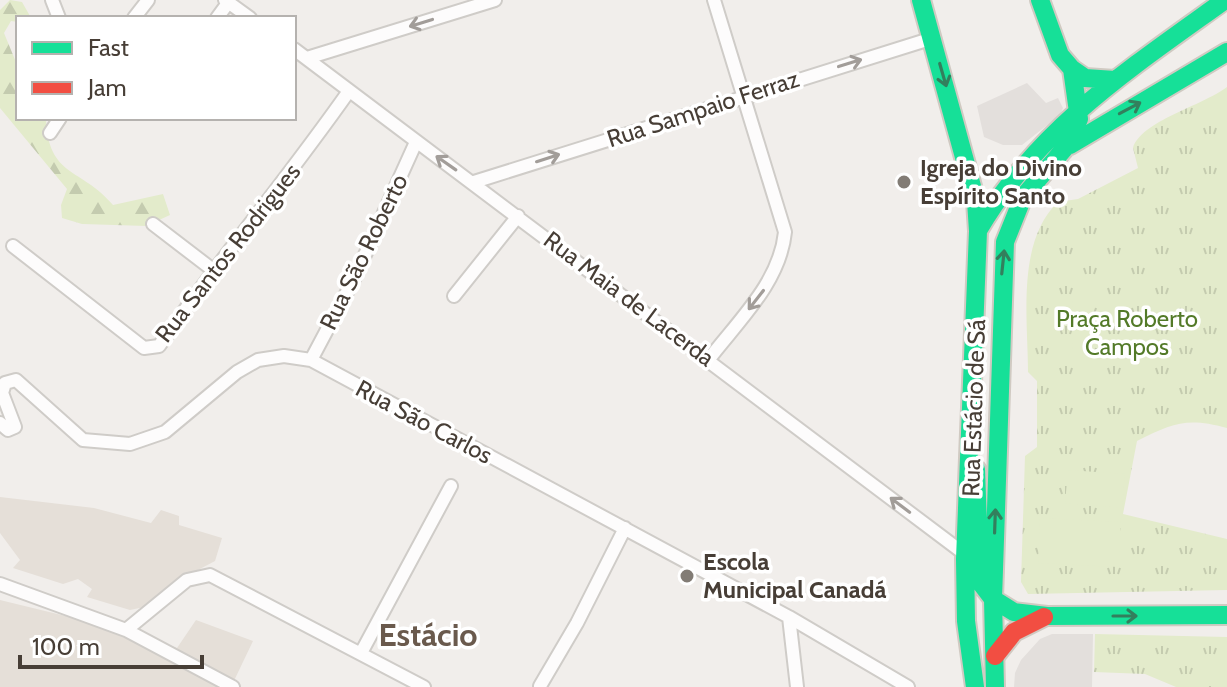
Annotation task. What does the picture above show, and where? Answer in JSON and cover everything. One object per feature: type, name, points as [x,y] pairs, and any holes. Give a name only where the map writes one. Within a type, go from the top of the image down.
[{"type":"main road","name":"Rua Estácio de Sá","points":[[921,0],[971,176],[978,231],[962,552],[968,647],[975,687]]},
{"type":"main road","points":[[1040,0],[1060,55],[1072,69],[1085,78],[1115,80]]},
{"type":"main road","points":[[978,231],[1010,176],[1080,109],[1225,0]]},
{"type":"main road","points":[[1064,149],[1227,52]]},
{"type":"main road","points":[[1064,149],[1077,127],[1080,109],[1072,69]]},
{"type":"main road","name":"Rua Estácio de Sá","points":[[995,687],[993,599],[1005,242],[1023,197],[1064,149]]},
{"type":"main road","points":[[970,434],[979,490],[980,582],[993,599],[1014,612],[1047,616],[1227,615]]},
{"type":"main road","points":[[995,656],[1014,632],[1047,616]]},
{"type":"street","points":[[136,16],[148,0]]},
{"type":"street","points":[[307,58],[495,0]]},
{"type":"street","points":[[709,359],[768,284],[783,256],[785,232],[714,0]]},
{"type":"street","points":[[227,1],[247,16]]},
{"type":"street","name":"Rua Sampaio Ferraz","points":[[474,182],[933,38]]},
{"type":"street","name":"Rua Maia de Lacerda","points":[[296,50],[962,552]]},
{"type":"street","name":"Rua Santos Rodrigues","points":[[13,246],[144,348],[159,346],[213,270],[283,185],[349,91]]},
{"type":"street","points":[[50,133],[59,120]]},
{"type":"street","name":"Rua São Roberto","points":[[311,360],[355,277],[416,142]]},
{"type":"street","points":[[454,296],[518,216]]},
{"type":"street","points":[[153,224],[213,270]]},
{"type":"street","name":"Rua São Carlos","points":[[0,423],[8,430],[15,427],[2,393],[5,383],[16,380],[83,440],[130,444],[165,432],[237,372],[258,360],[284,356],[311,360],[789,617],[908,687]]},
{"type":"street","points":[[361,653],[451,486]]},
{"type":"street","points":[[540,686],[577,623],[625,528]]},
{"type":"street","points":[[126,630],[187,580],[210,575],[361,653],[415,685]]},
{"type":"street","points":[[0,584],[126,630],[233,687]]},
{"type":"street","points":[[789,617],[797,687]]},
{"type":"shaded area","points":[[1027,83],[1046,103],[1058,98],[1063,108],[1060,115],[1022,145],[1003,145],[984,137],[977,106]]},
{"type":"shaded area","points":[[0,497],[94,508],[151,523],[161,510],[179,516],[179,525],[222,538],[215,561],[181,579],[149,606],[130,610],[87,597],[92,589],[78,579],[63,584],[13,568],[20,560],[0,533]]},
{"type":"shaded area","points":[[0,600],[127,631],[177,648],[196,620],[253,641],[231,687],[0,687]]},
{"type":"shaded area","points":[[1052,634],[1093,634],[1092,687],[1014,687],[1015,673],[1021,660],[1040,639]]},
{"type":"green space","points":[[10,0],[22,2],[30,16],[16,16],[16,22],[11,21],[4,33],[16,62],[16,120],[46,120],[48,137],[60,162],[113,205],[163,194],[170,215],[146,226],[82,224],[62,218],[61,205],[67,189],[0,108],[0,10]]},
{"type":"green space","name":"Praça Roberto Campos","points":[[1227,87],[1227,428],[1201,423],[1180,424],[1137,441],[1123,514],[1227,539],[1227,590],[1028,594],[1021,582],[1025,456],[1037,447],[1037,381],[1028,372],[1026,306],[1030,260],[1036,238],[1058,202],[1078,199],[1138,168],[1133,148],[1138,138],[1148,130]]},
{"type":"green space","points":[[1073,299],[1092,299],[1092,351],[1072,351]]},
{"type":"green space","points":[[1068,470],[1125,474],[1122,508],[1065,503]]},
{"type":"green space","points":[[1040,518],[1121,522],[1118,567],[1038,563]]},
{"type":"green space","points":[[1095,634],[1227,637],[1227,687],[1176,687],[1145,674],[1094,672]]},
{"type":"traffic: fast","points":[[921,0],[976,201],[978,231],[965,559],[966,621],[975,687]]},
{"type":"traffic: fast","points":[[995,687],[993,599],[1005,242],[1023,197],[1064,149],[1079,119],[1072,69],[1060,55],[1040,0]]},
{"type":"traffic: fast","points":[[979,229],[1029,160],[1058,130],[1122,75],[1225,0]]},
{"type":"traffic: fast","points":[[1070,145],[1227,52]]},
{"type":"traffic: fast","points":[[1072,69],[1085,78],[1115,80]]},
{"type":"traffic: fast","points":[[976,469],[980,582],[993,599],[1014,612],[1047,616],[1227,615]]},
{"type":"traffic: jam","points":[[995,656],[1014,632],[1044,617]]},
{"type":"place","name":"Igreja do Divino Espírito Santo","points":[[904,182]]},
{"type":"place","name":"Escola Municipal Canadá","points":[[687,576]]},
{"type":"district","name":"Estácio","points":[[428,635]]}]
